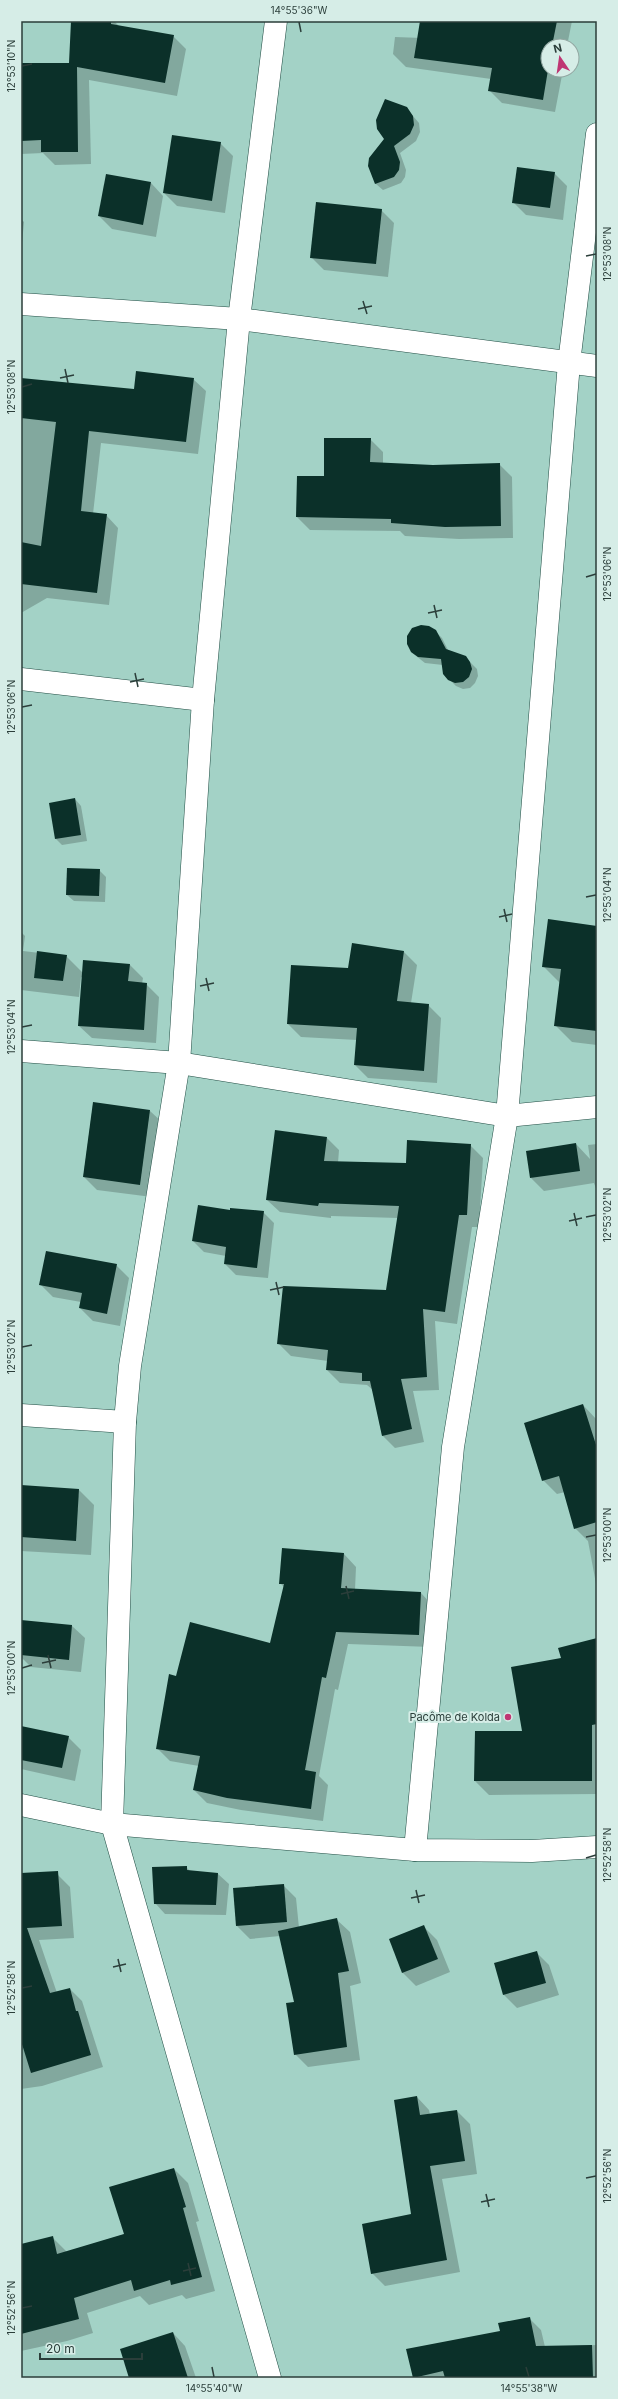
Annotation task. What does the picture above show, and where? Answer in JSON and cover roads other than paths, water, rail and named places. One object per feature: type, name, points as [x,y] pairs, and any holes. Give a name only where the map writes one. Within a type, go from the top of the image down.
[{"type":"street","points":[[270,2378],[112,1824],[125,1422],[130,1366],[179,1063],[203,700],[239,319],[276,21]]},
{"type":"street","points":[[415,1850],[453,1447],[507,1116],[569,363],[597,134]]},
{"type":"street","points":[[21,304],[239,319],[597,366]]},
{"type":"street","points":[[21,679],[203,700]]},
{"type":"street","points":[[21,1051],[179,1063],[507,1116],[597,1107]]},
{"type":"street","points":[[21,1415],[125,1422]]},
{"type":"street","points":[[21,1805],[112,1824],[415,1850],[532,1851],[597,1847]]},
{"type":"place","name":"Pacôme de Kolda","points":[[508,1717]]}]
